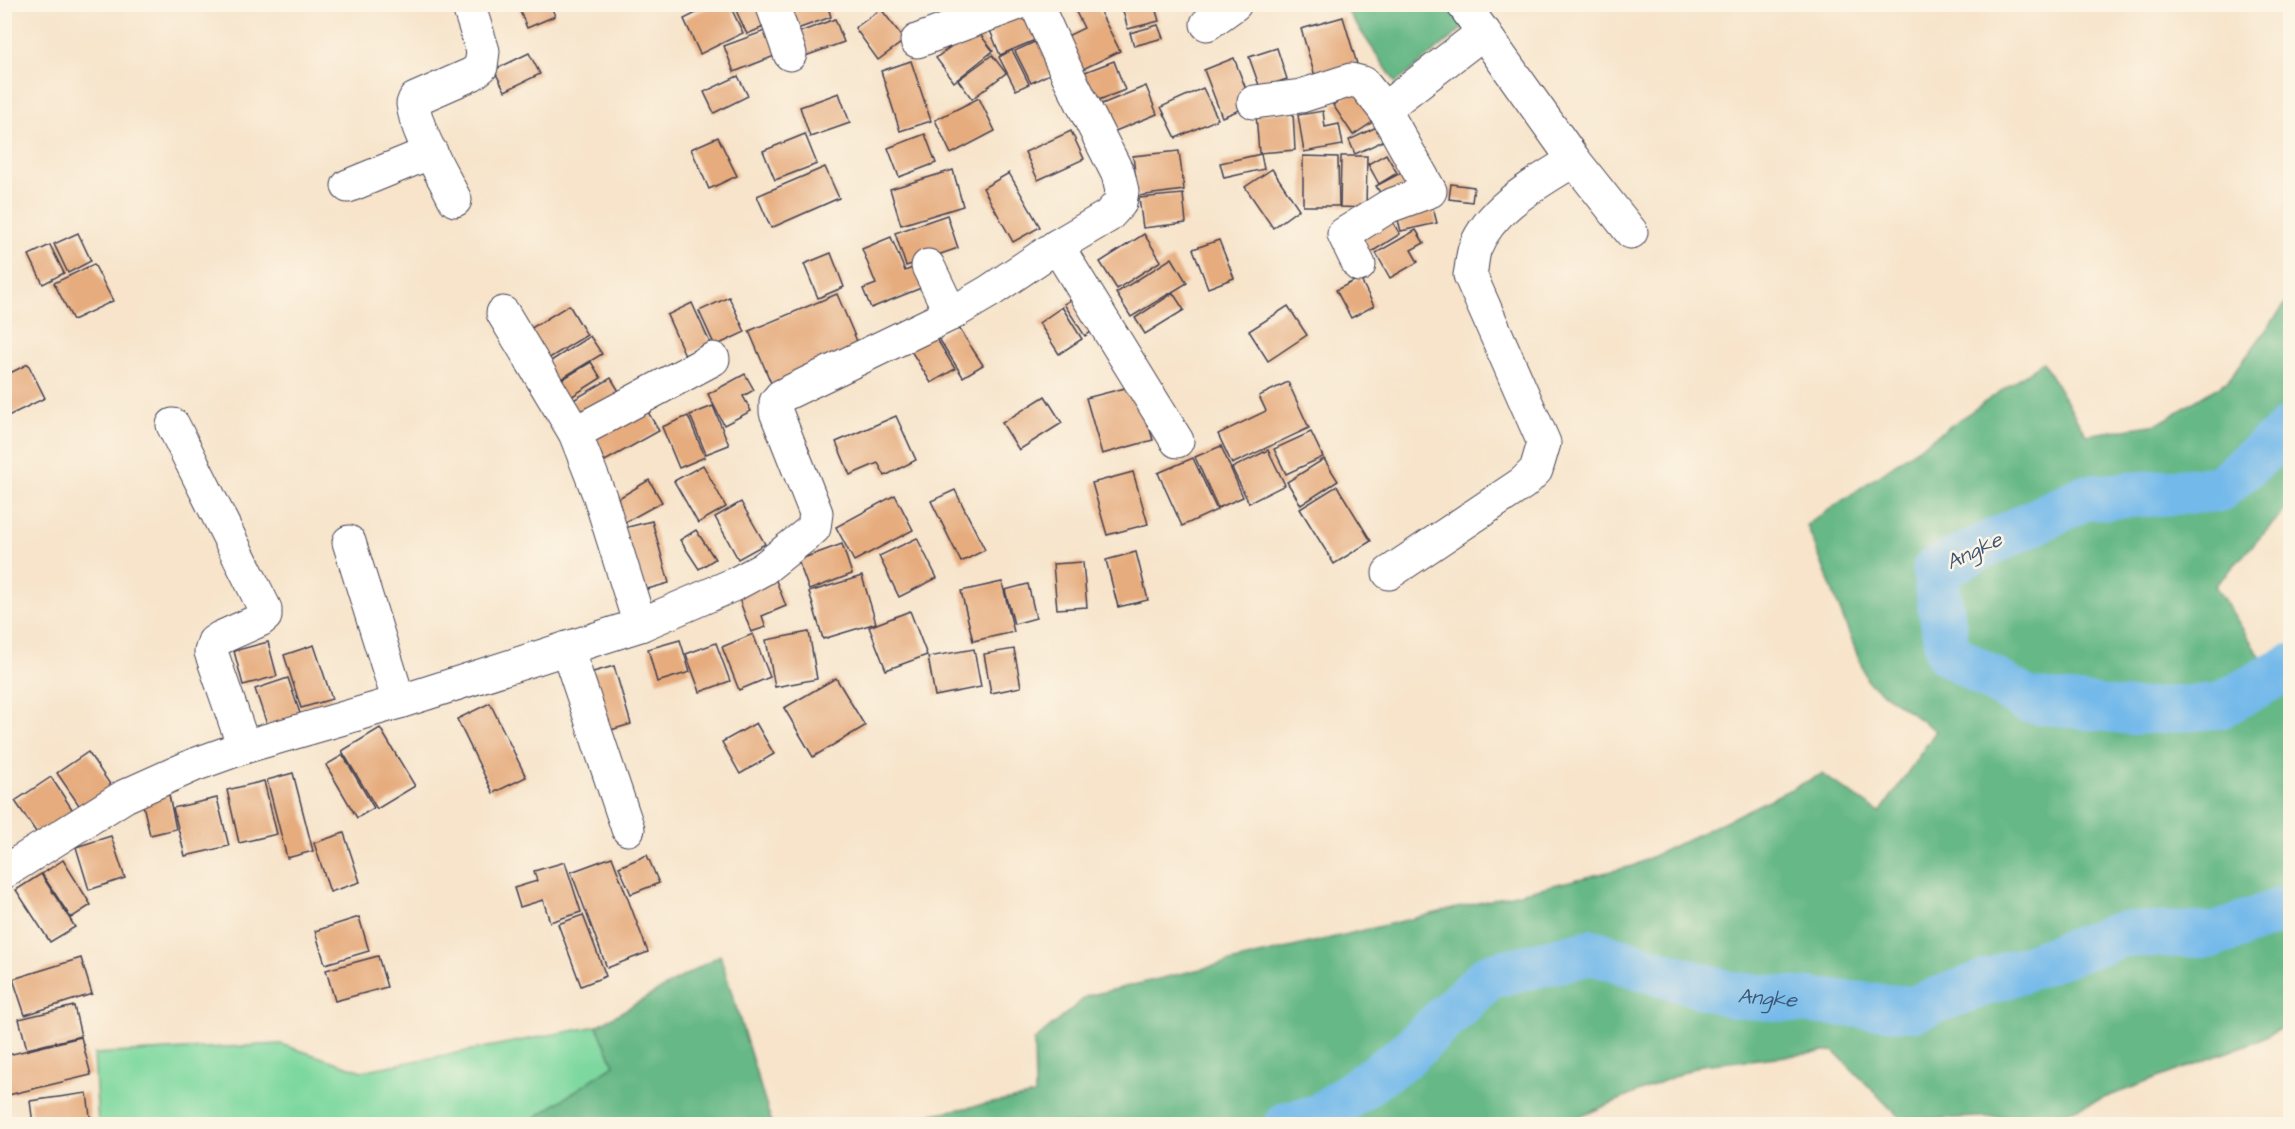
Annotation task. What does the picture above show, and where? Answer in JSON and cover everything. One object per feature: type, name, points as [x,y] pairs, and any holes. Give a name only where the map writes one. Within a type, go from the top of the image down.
[{"type":"street","points":[[455,200],[431,152],[412,104],[415,99],[472,74],[481,67],[483,51],[468,4]]},
{"type":"street","points":[[772,4],[790,54]]},
{"type":"street","points":[[917,41],[1016,4]]},
{"type":"street","points":[[4,872],[125,796],[194,765],[244,747],[399,702],[640,625],[763,569],[814,528],[816,513],[776,412],[776,402],[781,396],[951,314],[1108,216],[1119,203],[1122,191],[1118,174],[1069,77],[1036,4]]},
{"type":"street","points":[[1207,24],[1235,4]]},
{"type":"street","points":[[1463,4],[1574,160],[1631,231]]},
{"type":"street","points":[[1384,109],[1484,32]]},
{"type":"street","points":[[1254,102],[1301,96],[1351,80],[1363,83],[1384,109],[1431,191],[1389,206],[1344,234],[1359,265]]},
{"type":"street","points":[[348,186],[431,152]]},
{"type":"street","points":[[1389,573],[1523,483],[1536,470],[1544,443],[1470,275],[1475,249],[1487,227],[1512,200],[1574,160]]},
{"type":"street","points":[[1057,246],[1177,441]]},
{"type":"street","points":[[928,266],[951,314]]},
{"type":"street","points":[[503,313],[575,433],[600,497],[640,625]]},
{"type":"street","points":[[575,433],[713,359]]},
{"type":"street","points":[[173,426],[265,609],[265,616],[260,620],[214,642],[211,652],[244,747]]},
{"type":"street","points":[[349,542],[399,702]]},
{"type":"street","points":[[567,648],[628,829]]},
{"type":"green space","points":[[1343,5],[1491,5],[1396,83]]},
{"type":"green space","points":[[2290,298],[2290,505],[2215,586],[2267,667],[2290,654],[2290,1024],[2249,1044],[2061,1114],[1902,1120],[1834,1051],[1701,1065],[1563,1124],[879,1124],[1035,1095],[1034,1041],[1087,996],[1633,866],[1822,774],[1880,813],[1936,731],[1868,682],[1807,525],[2043,362],[2086,435],[2158,424],[2228,381]]},
{"type":"green space","points":[[720,955],[772,1124],[526,1124],[614,1065],[597,1026]]},
{"type":"green space","points":[[597,1026],[614,1065],[526,1124],[98,1124],[94,1054],[281,1044],[362,1071]]},
{"type":"building","points":[[517,4],[550,4],[555,16],[527,28]]},
{"type":"building","points":[[714,4],[729,4],[743,33],[700,54],[684,19]]},
{"type":"building","points":[[733,4],[764,4],[773,23],[747,34]]},
{"type":"building","points":[[776,4],[827,4],[831,17],[786,33]]},
{"type":"building","points":[[1085,4],[1096,4],[1120,51],[1073,74],[1057,41],[1084,28],[1075,10]]},
{"type":"building","points":[[1121,4],[1154,4],[1159,21],[1128,29]]},
{"type":"building","points":[[1029,6],[1042,37],[1000,55],[987,23]]},
{"type":"building","points":[[881,9],[905,40],[878,60],[855,28]]},
{"type":"building","points":[[1343,17],[1357,64],[1315,76],[1301,29]]},
{"type":"building","points":[[835,19],[844,42],[797,59],[789,36]]},
{"type":"building","points":[[1158,25],[1163,38],[1134,46],[1130,33]]},
{"type":"building","points":[[773,28],[782,53],[734,72],[724,46]]},
{"type":"building","points":[[975,28],[993,51],[954,82],[936,58]]},
{"type":"building","points":[[1041,39],[1056,71],[1031,83],[1015,51]]},
{"type":"building","points":[[1277,48],[1287,79],[1260,88],[1249,57]]},
{"type":"building","points":[[1012,50],[1029,84],[1016,90],[999,57]]},
{"type":"building","points":[[529,53],[540,74],[505,91],[494,70]]},
{"type":"building","points":[[992,55],[1006,73],[972,99],[958,80]]},
{"type":"building","points":[[1234,58],[1252,105],[1222,117],[1204,70]]},
{"type":"building","points":[[911,61],[931,121],[900,131],[881,71]]},
{"type":"building","points":[[1114,61],[1125,90],[1088,104],[1077,75]]},
{"type":"building","points":[[738,76],[748,96],[714,113],[704,92]]},
{"type":"building","points":[[1146,86],[1157,114],[1108,134],[1097,106]]},
{"type":"building","points":[[1203,88],[1218,119],[1176,138],[1161,107]]},
{"type":"building","points":[[1357,89],[1377,119],[1353,135],[1333,105]]},
{"type":"building","points":[[839,93],[850,123],[810,137],[800,107]]},
{"type":"building","points":[[979,98],[995,131],[951,154],[935,120]]},
{"type":"building","points":[[1323,111],[1325,127],[1339,124],[1343,145],[1304,152],[1298,115]]},
{"type":"building","points":[[1293,112],[1295,150],[1259,153],[1256,114]]},
{"type":"building","points":[[1385,123],[1392,137],[1355,154],[1349,140]]},
{"type":"building","points":[[1071,131],[1084,159],[1038,180],[1025,152]]},
{"type":"building","points":[[805,134],[817,164],[775,180],[763,151]]},
{"type":"building","points":[[925,134],[936,163],[899,177],[888,148]]},
{"type":"building","points":[[718,137],[737,176],[709,189],[691,149]]},
{"type":"building","points":[[1179,151],[1184,190],[1138,196],[1133,156]]},
{"type":"building","points":[[1261,154],[1264,169],[1224,178],[1220,163]]},
{"type":"building","points":[[1386,154],[1397,173],[1379,184],[1368,164]]},
{"type":"building","points":[[1303,156],[1338,157],[1339,206],[1303,206]]},
{"type":"building","points":[[1341,156],[1367,156],[1366,208],[1340,207]]},
{"type":"building","points":[[825,167],[839,198],[771,228],[757,196]]},
{"type":"building","points":[[1410,168],[1423,191],[1387,204],[1376,186]]},
{"type":"building","points":[[1272,169],[1299,209],[1273,228],[1245,187]]},
{"type":"building","points":[[953,170],[963,206],[901,225],[890,189]]},
{"type":"building","points":[[1009,173],[1040,227],[1013,242],[983,188]]},
{"type":"building","points":[[1451,184],[1474,187],[1472,202],[1449,199]]},
{"type":"building","points":[[1183,194],[1186,223],[1143,228],[1139,198]]},
{"type":"building","points":[[1432,204],[1437,223],[1401,231],[1396,213]]},
{"type":"building","points":[[1387,213],[1400,234],[1362,258],[1349,237]]},
{"type":"building","points":[[947,215],[958,248],[906,266],[895,233]]},
{"type":"building","points":[[1416,230],[1424,243],[1411,250],[1418,262],[1390,278],[1376,253]]},
{"type":"building","points":[[78,233],[91,261],[68,273],[54,244]]},
{"type":"building","points":[[1144,234],[1161,261],[1117,289],[1100,262]]},
{"type":"building","points":[[891,237],[905,271],[917,266],[926,286],[871,308],[863,289],[876,284],[862,249]]},
{"type":"building","points":[[1219,240],[1234,278],[1208,288],[1193,249]]},
{"type":"building","points":[[50,245],[64,273],[43,284],[29,255]]},
{"type":"building","points":[[831,253],[844,287],[818,298],[804,264]]},
{"type":"building","points":[[1172,258],[1187,283],[1131,317],[1116,293]]},
{"type":"building","points":[[94,264],[113,301],[73,320],[54,283]]},
{"type":"building","points":[[1360,278],[1374,306],[1351,318],[1336,290]]},
{"type":"building","points":[[1173,293],[1184,310],[1145,334],[1135,318]]},
{"type":"building","points":[[837,294],[862,353],[774,390],[749,331]]},
{"type":"building","points":[[1080,294],[1101,326],[1085,336],[1064,304]]},
{"type":"building","points":[[729,297],[745,332],[715,346],[699,311]]},
{"type":"building","points":[[692,303],[710,343],[685,355],[667,315]]},
{"type":"building","points":[[569,305],[587,335],[538,365],[520,335]]},
{"type":"building","points":[[1288,306],[1307,335],[1268,361],[1249,331]]},
{"type":"building","points":[[1062,307],[1082,339],[1059,354],[1039,323]]},
{"type":"building","points":[[957,325],[983,365],[963,377],[938,337]]},
{"type":"building","points":[[932,331],[955,369],[931,383],[908,346]]},
{"type":"building","points":[[590,336],[602,354],[551,385],[540,368]]},
{"type":"building","points":[[591,362],[601,378],[563,402],[553,385]]},
{"type":"building","points":[[28,364],[45,398],[4,418],[4,376]]},
{"type":"building","points":[[745,374],[754,390],[743,396],[751,411],[724,425],[708,394]]},
{"type":"building","points":[[611,378],[626,403],[585,427],[570,402]]},
{"type":"building","points":[[1288,382],[1309,428],[1232,464],[1218,434],[1266,411],[1259,396]]},
{"type":"building","points":[[1137,385],[1153,440],[1102,454],[1086,398]]},
{"type":"building","points":[[1045,396],[1062,423],[1019,450],[1002,423]]},
{"type":"building","points":[[641,400],[659,431],[605,461],[587,430]]},
{"type":"building","points":[[713,406],[729,445],[706,454],[690,415]]},
{"type":"building","points":[[688,416],[705,457],[679,468],[662,427]]},
{"type":"building","points":[[896,416],[916,460],[885,476],[878,463],[850,475],[836,442]]},
{"type":"building","points":[[1311,432],[1323,457],[1286,474],[1274,449]]},
{"type":"building","points":[[1221,446],[1243,497],[1218,508],[1195,457]]},
{"type":"building","points":[[1268,450],[1285,485],[1249,503],[1232,468]]},
{"type":"building","points":[[1193,458],[1217,510],[1182,526],[1158,473]]},
{"type":"building","points":[[1324,459],[1338,481],[1301,505],[1287,482]]},
{"type":"building","points":[[703,465],[726,507],[698,523],[674,481]]},
{"type":"building","points":[[1133,472],[1148,524],[1107,535],[1092,483]]},
{"type":"building","points":[[649,480],[662,502],[624,523],[612,502]]},
{"type":"building","points":[[1337,486],[1371,541],[1334,564],[1300,509]]},
{"type":"building","points":[[955,490],[985,550],[961,562],[931,501]]},
{"type":"building","points":[[895,495],[913,530],[854,561],[836,527]]},
{"type":"building","points":[[741,502],[765,544],[738,559],[715,517]]},
{"type":"building","points":[[652,521],[669,583],[633,593],[616,530]]},
{"type":"building","points":[[696,530],[715,559],[699,569],[680,540]]},
{"type":"building","points":[[917,538],[937,578],[899,597],[879,556]]},
{"type":"building","points":[[842,544],[852,574],[809,590],[798,560]]},
{"type":"building","points":[[1136,552],[1148,600],[1118,607],[1106,560]]},
{"type":"building","points":[[1083,562],[1087,607],[1057,609],[1053,564]]},
{"type":"building","points":[[862,576],[876,623],[823,639],[809,592]]},
{"type":"building","points":[[775,578],[786,606],[762,616],[766,627],[751,632],[737,593]]},
{"type":"building","points":[[1002,582],[1014,632],[973,641],[961,591]]},
{"type":"building","points":[[1028,584],[1036,618],[1014,624],[1005,590]]},
{"type":"building","points":[[910,611],[927,655],[886,670],[869,627]]},
{"type":"building","points":[[809,632],[817,679],[775,687],[766,640]]},
{"type":"building","points":[[753,634],[770,677],[739,690],[722,647]]},
{"type":"building","points":[[680,640],[690,672],[657,682],[648,649]]},
{"type":"building","points":[[268,642],[277,676],[243,685],[234,651]]},
{"type":"building","points":[[716,643],[730,681],[700,692],[686,654]]},
{"type":"building","points":[[314,645],[332,699],[301,708],[284,655]]},
{"type":"building","points":[[974,649],[981,687],[935,696],[928,657]]},
{"type":"building","points":[[1014,649],[1021,687],[991,693],[984,654]]},
{"type":"building","points":[[614,666],[631,724],[604,732],[586,674]]},
{"type":"building","points":[[288,678],[304,725],[271,736],[255,689]]},
{"type":"building","points":[[836,678],[865,726],[813,757],[784,708]]},
{"type":"building","points":[[490,703],[526,777],[493,793],[457,719]]},
{"type":"building","points":[[756,723],[774,754],[740,774],[722,742]]},
{"type":"building","points":[[380,728],[415,786],[377,809],[342,751]]},
{"type":"building","points":[[88,752],[114,790],[83,811],[57,773]]},
{"type":"building","points":[[343,755],[374,808],[357,818],[326,765]]},
{"type":"building","points":[[293,773],[313,851],[287,858],[267,780]]},
{"type":"building","points":[[51,777],[74,812],[38,835],[15,801]]},
{"type":"building","points":[[264,781],[277,834],[239,843],[227,790]]},
{"type":"building","points":[[168,790],[176,829],[150,835],[141,796]]},
{"type":"building","points":[[217,798],[229,846],[185,856],[173,808]]},
{"type":"building","points":[[344,833],[360,882],[330,892],[314,843]]},
{"type":"building","points":[[111,836],[125,878],[89,890],[76,847]]},
{"type":"building","points":[[647,855],[659,883],[631,894],[619,867]]},
{"type":"building","points":[[612,857],[648,952],[607,968],[571,872]]},
{"type":"building","points":[[63,860],[91,905],[71,918],[42,874]]},
{"type":"building","points":[[565,862],[581,912],[550,922],[543,900],[520,907],[514,888],[537,881],[534,871]]},
{"type":"building","points":[[41,874],[75,927],[50,942],[16,890]]},
{"type":"building","points":[[583,915],[606,976],[581,986],[558,924]]},
{"type":"building","points":[[359,917],[369,951],[325,964],[315,931]]},
{"type":"building","points":[[378,956],[387,987],[335,1001],[326,970]]},
{"type":"building","points":[[81,958],[92,994],[25,1015],[13,979]]},
{"type":"building","points":[[74,1006],[81,1036],[27,1049],[19,1019]]},
{"type":"building","points":[[81,1037],[91,1075],[4,1096],[4,1056]]},
{"type":"building","points":[[87,1093],[91,1124],[33,1124],[30,1101]]},
{"type":"waterway","name":"Angke","points":[[2290,429],[2219,489],[2084,498],[1935,570],[1948,653],[2027,700],[2132,712],[2219,706],[2290,667]]},
{"type":"waterway","name":"Angke","points":[[1287,1124],[1319,1117],[1406,1055],[1489,976],[1592,952],[1733,995],[1912,1009],[2122,934],[2214,935],[2290,907]]}]
